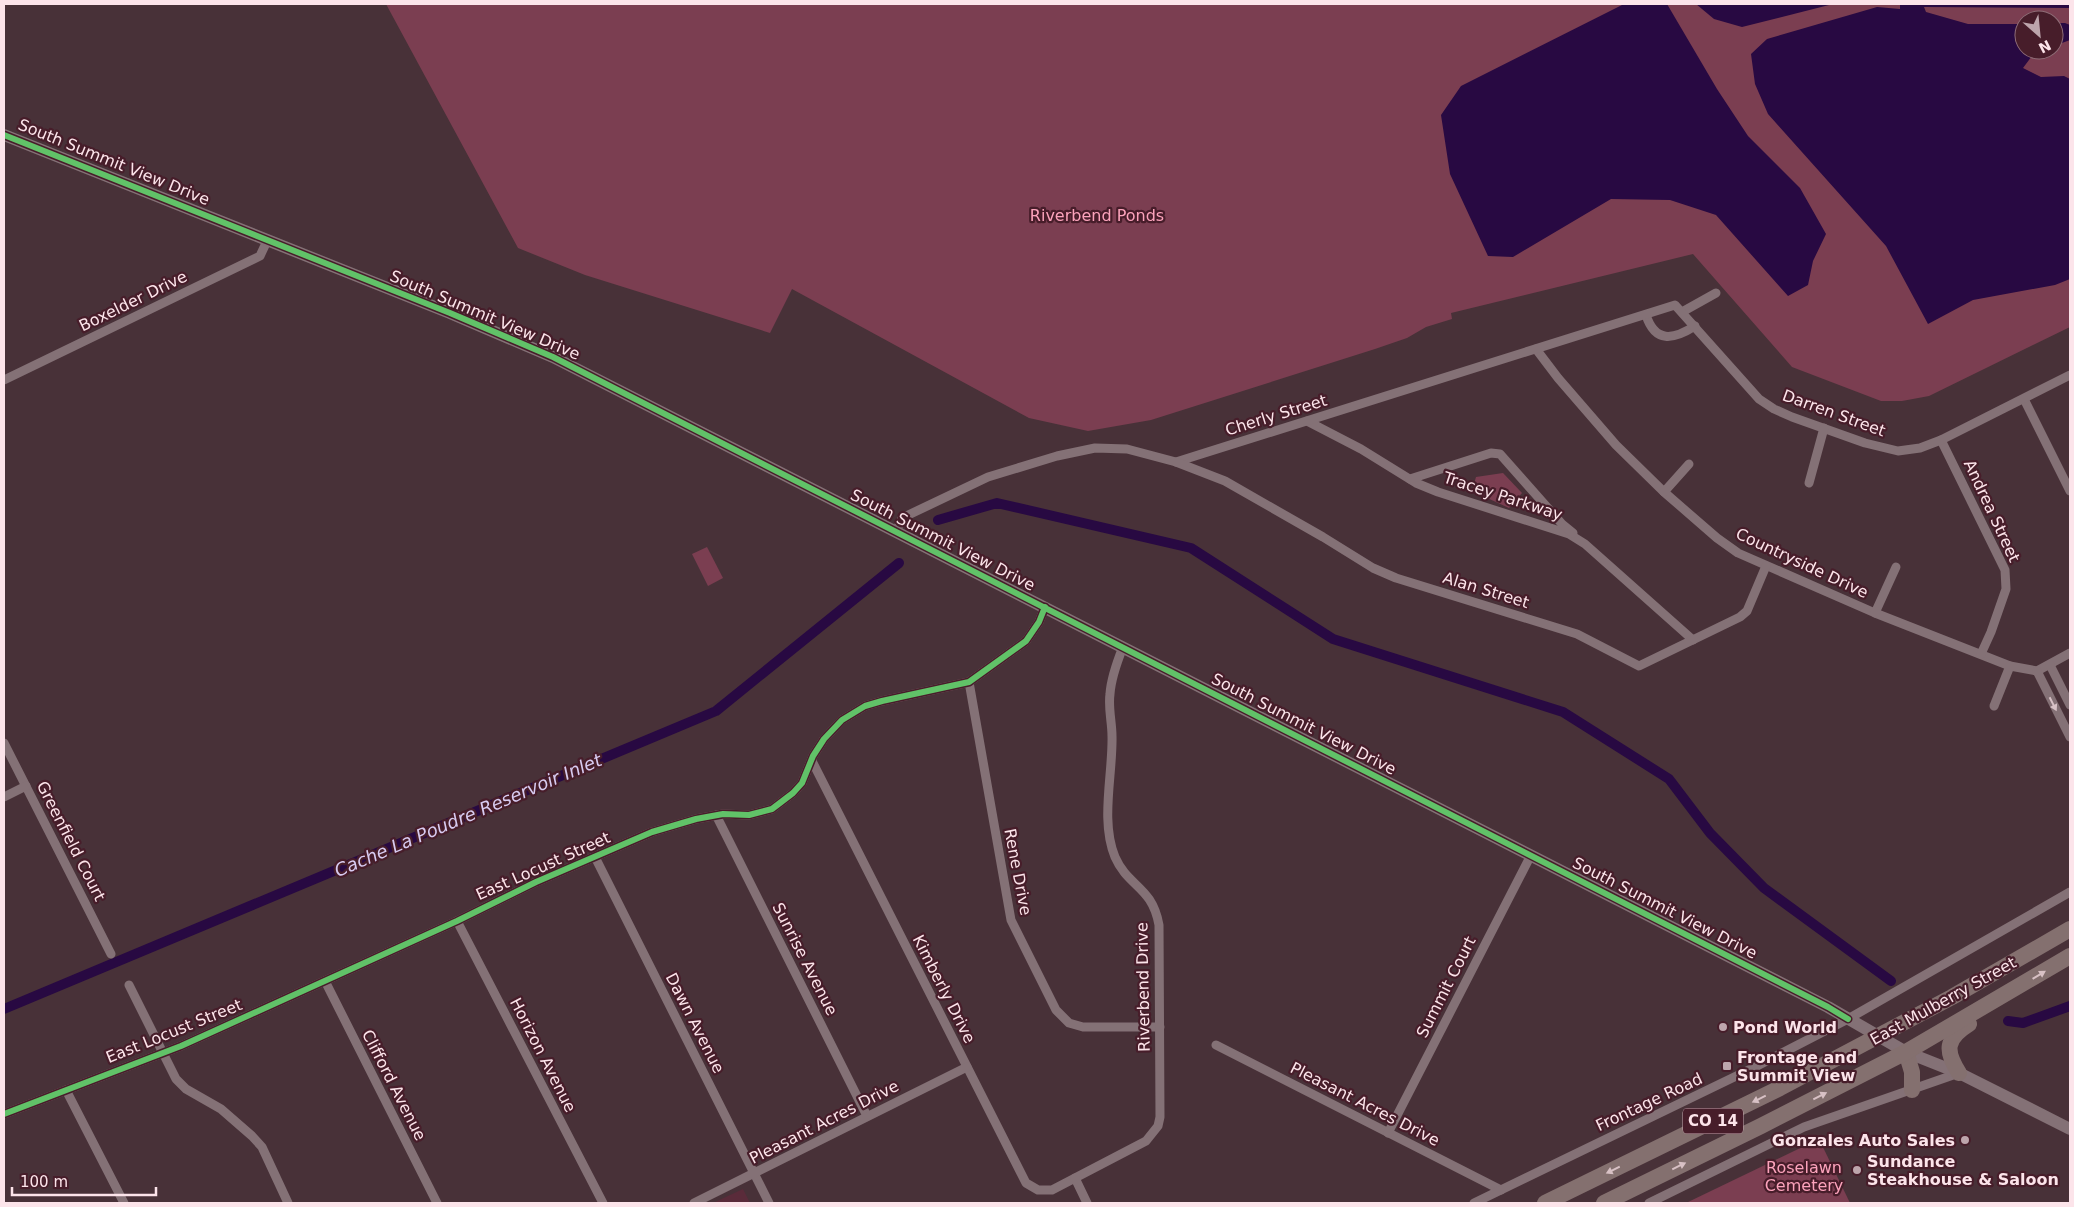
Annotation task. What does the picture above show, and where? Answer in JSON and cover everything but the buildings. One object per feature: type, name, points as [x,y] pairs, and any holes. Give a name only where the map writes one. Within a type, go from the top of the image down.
[{"type":"highway","name":"East Mulberry Street","points":[[1545,1203],[1780,1088],[1880,1036],[2070,929]]},
{"type":"highway","name":"East Mulberry Street","points":[[1604,1203],[1906,1052],[2070,956]]},
{"type":"highway","points":[[1959,1074],[1953,1064],[1949,1049],[1953,1037],[1963,1028],[1994,1009],[2019,986]]},
{"type":"highway","points":[[1906,1052],[1912,1072],[1912,1090]]},
{"type":"street","name":"South Summit View Drive","points":[[4,135],[450,313],[553,357],[1828,1006],[1906,1052],[1959,1074],[2070,1129]]},
{"type":"street","name":"Boxelder Drive","points":[[4,380],[260,256],[267,241]]},
{"type":"street","name":"Cherly Street","points":[[1176,462],[1646,315],[1679,309],[1716,293]]},
{"type":"street","name":"Darren Street","points":[[1679,309],[1759,399],[1774,409],[1865,443],[1898,451],[1920,448],[1941,440],[2070,376]]},
{"type":"street","points":[[1646,315],[1649,325],[1654,332],[1668,337],[1682,334],[1695,326]]},
{"type":"street","name":"Countryside Drive","points":[[1536,349],[1558,378],[1616,445],[1664,492],[1716,538],[1738,553],[1876,613],[2010,666],[2037,671]]},
{"type":"street","points":[[2024,399],[2070,491]]},
{"type":"street","name":"Tracey Parkway","points":[[1306,421],[1361,449],[1410,479],[1438,492],[1553,528],[1585,544]]},
{"type":"street","points":[[1809,483],[1824,428]]},
{"type":"street","name":"Andrea Street","points":[[1941,440],[2004,570],[2006,589],[1981,654]]},
{"type":"street","points":[[896,532],[902,518],[988,477],[1057,456],[1095,448],[1128,449],[1176,462]]},
{"type":"street","name":"Tracey Parkway","points":[[1410,479],[1491,453],[1500,454],[1562,524],[1693,640]]},
{"type":"street","name":"Alan Street","points":[[1176,462],[1224,481],[1323,536],[1373,568],[1396,578],[1577,634],[1639,666],[1740,617],[1747,610],[1766,566]]},
{"type":"street","points":[[1664,492],[1689,464]]},
{"type":"street","points":[[1876,613],[1896,567]]},
{"type":"street","name":"East Locust Street","points":[[4,1114],[163,1052],[457,921],[536,882],[674,824],[716,815],[749,816],[772,809],[793,793],[802,783],[824,738],[852,713],[865,706],[882,701],[969,682],[1026,641],[1039,622],[1045,607]]},
{"type":"street","name":"Riverbend Drive","points":[[1075,1178],[1146,1141],[1158,1126],[1160,1117],[1159,925],[1157,914],[1148,896],[1123,870],[1116,859],[1109,837],[1112,737],[1110,694],[1112,677],[1124,647]]},
{"type":"street","points":[[2070,653],[2037,671],[2070,737]]},
{"type":"street","points":[[2050,665],[2070,705]]},
{"type":"street","points":[[1994,706],[2010,666]]},
{"type":"street","name":"Rene Drive","points":[[969,682],[1010,920],[1056,1010],[1069,1023],[1078,1026],[1160,1027]]},
{"type":"street","name":"Greenfield Court","points":[[4,743],[111,954]]},
{"type":"street","name":"Kimberly Drive","points":[[812,761],[1026,1183],[1038,1190],[1045,1191],[1075,1178]]},
{"type":"street","points":[[4,797],[26,786]]},
{"type":"street","name":"Sunrise Avenue","points":[[716,815],[867,1116]]},
{"type":"street","name":"Summit Court","points":[[1388,1133],[1531,855]]},
{"type":"street","name":"Dawn Avenue","points":[[595,857],[769,1203]]},
{"type":"street","name":"Frontage Road","points":[[1474,1203],[1749,1070],[1848,1019],[2070,892]]},
{"type":"street","name":"Horizon Avenue","points":[[457,921],[602,1203]]},
{"type":"street","name":"Clifford Avenue","points":[[325,981],[437,1203]]},
{"type":"street","points":[[129,985],[176,1079],[186,1089],[221,1109],[262,1147],[288,1203]]},
{"type":"street","name":"Pleasant Acres Drive","points":[[1216,1045],[1501,1190]]},
{"type":"street","name":"Pleasant Acres Drive","points":[[694,1203],[967,1067]]},
{"type":"street","points":[[1649,1203],[1804,1127],[1959,1074]]},
{"type":"street","points":[[66,1090],[124,1203]]},
{"type":"street","points":[[1075,1178],[1087,1203]]},
{"type":"shaded area","points":[[1624,4],[1667,4],[1717,89],[1748,136],[1800,188],[1826,234],[1813,261],[1808,285],[1788,296],[1716,215],[1670,200],[1611,199],[1513,257],[1488,256],[1450,174],[1441,115],[1461,86]]},
{"type":"shaded area","points":[[1696,4],[1833,4],[1742,27],[1714,19]]},
{"type":"shaded area","points":[[1900,4],[2070,4],[2070,8],[1924,7],[1926,12],[1968,24],[2014,24],[2014,60],[2029,60],[2023,68],[2041,77],[2064,76],[2070,79],[2070,279],[2055,285],[1973,300],[1928,324],[1886,246],[1768,114],[1755,84],[1751,54],[1767,39],[1877,7],[1900,9]]},
{"type":"shaded area","points":[[2064,23],[2070,25],[2070,40],[2064,42]]},
{"type":"shaded area","points":[[743,1189],[750,1203],[713,1203]]},
{"type":"green space","name":"Riverbend Ponds","points":[[386,4],[2070,4],[2070,327],[1929,396],[1902,401],[1881,401],[1792,367],[1693,254],[1451,313],[1452,319],[1426,327],[1407,338],[1375,349],[1151,420],[1088,431],[1029,418],[792,289],[770,333],[585,275],[518,248]]},
{"type":"green space","points":[[1503,473],[1522,493],[1509,508],[1472,491],[1476,477]]},
{"type":"green space","points":[[707,547],[723,578],[708,586],[692,554]]},
{"type":"green space","name":"Roselawn Cemetery","points":[[1819,1139],[1850,1203],[1686,1203]]},
{"type":"waterway","name":"Cache La Poudre Reservoir Inlet","points":[[938,520],[997,503],[1191,548],[1333,639],[1563,712],[1669,779],[1710,833],[1764,888],[1891,981]]},
{"type":"waterway","name":"Cache La Poudre Reservoir Inlet","points":[[4,1009],[716,711],[899,563]]},
{"type":"waterway","name":"Cache La Poudre Reservoir Inlet","points":[[2008,1021],[2023,1023],[2070,1006]]},
{"type":"cycle path","points":[[4,135],[450,313],[553,357],[1828,1007],[1848,1019]]},
{"type":"cycle path","points":[[4,1114],[181,1046],[457,921],[536,882],[652,832],[696,819],[723,814],[749,815],[772,809],[793,793],[802,783],[813,756],[824,739],[842,720],[865,706],[969,682],[1026,641],[1039,622],[1045,607]]},
{"type":"place","name":"Pond World","points":[[1723,1027]]},
{"type":"place","name":"Frontage and Summit View","points":[[1727,1066]]},
{"type":"place","name":"Gonzales Auto Sales","points":[[1965,1140]]},
{"type":"place","name":"Sundance Steakhouse & Saloon","points":[[1857,1170]]}]
